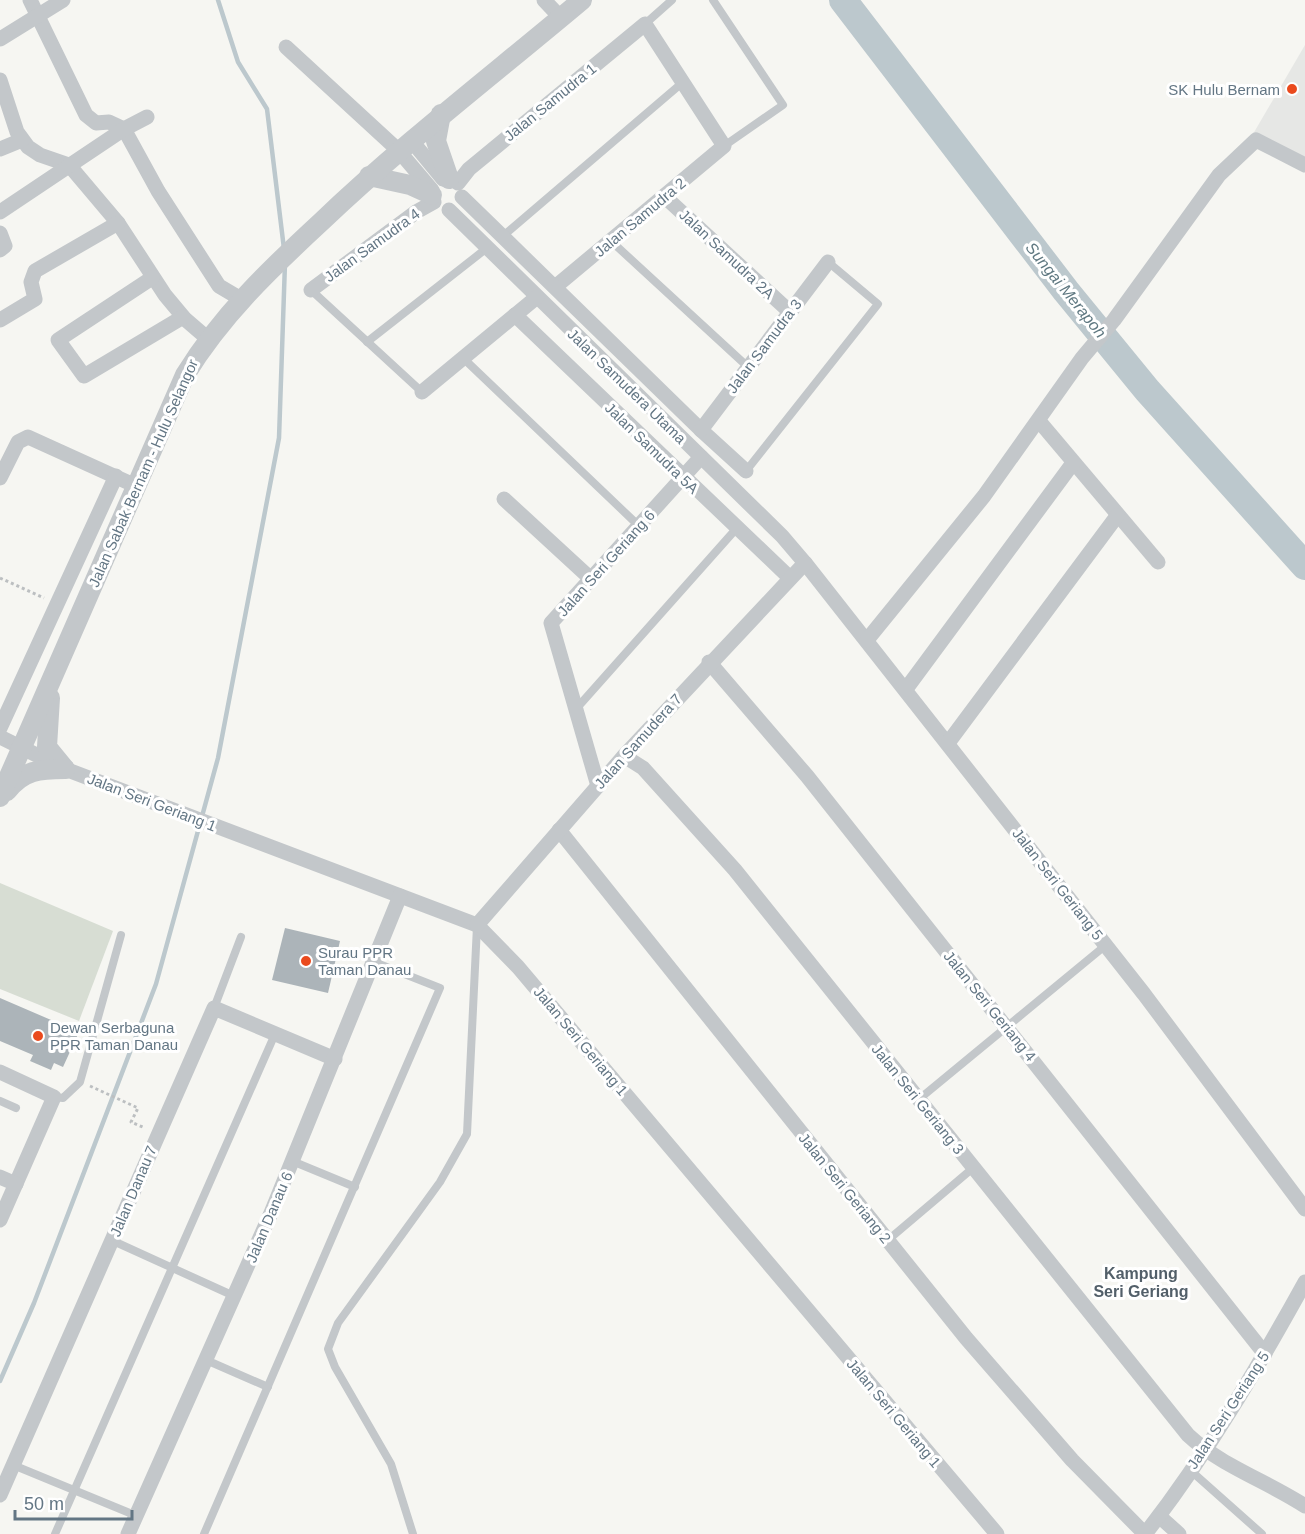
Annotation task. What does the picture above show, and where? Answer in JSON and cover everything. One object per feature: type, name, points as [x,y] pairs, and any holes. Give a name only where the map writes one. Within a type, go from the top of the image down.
[{"type":"street","points":[[30,0],[86,115],[96,123],[110,122],[124,129],[158,192],[219,286],[241,299]]},
{"type":"street","points":[[0,39],[63,0]]},
{"type":"street","points":[[544,0],[561,18]]},
{"type":"street","points":[[369,176],[441,114],[582,0]]},
{"type":"street","points":[[645,24],[724,146]]},
{"type":"street","name":"Jalan Samudra 1","points":[[444,189],[645,24]]},
{"type":"street","name":"Jalan Samudera Utama","points":[[286,47],[405,145],[458,206],[448,210],[782,536],[805,563]]},
{"type":"street","points":[[0,80],[17,132],[22,140],[40,155],[69,165],[118,223],[152,278],[183,316],[207,338]]},
{"type":"street","points":[[369,176],[410,185],[444,189],[436,141],[441,114]]},
{"type":"street","points":[[0,212],[124,129],[147,117]]},
{"type":"street","points":[[0,149],[22,140]]},
{"type":"street","points":[[867,640],[941,551],[1219,175],[1256,140],[1305,165]]},
{"type":"street","name":"Jalan Samudra 2","points":[[555,287],[724,146]]},
{"type":"street","name":"Jalan Sabak Bernam - Hulu Selangor","points":[[0,799],[185,375],[207,338],[241,299],[369,176]]},
{"type":"street","name":"Jalan Samudera Utama","points":[[444,189],[503,236],[701,430],[746,471]]},
{"type":"street","name":"Jalan Samudra 4","points":[[311,290],[444,189]]},
{"type":"street","name":"Jalan Samudra 2A","points":[[664,196],[790,312]]},
{"type":"street","points":[[0,320],[35,299],[31,282],[35,271],[118,223]]},
{"type":"street","points":[[0,233],[5,246],[0,250]]},
{"type":"street","name":"Jalan Samudra 3","points":[[701,430],[828,262]]},
{"type":"street","points":[[152,278],[58,340],[84,376],[183,316]]},
{"type":"street","points":[[422,392],[537,297]]},
{"type":"street","name":"Jalan Samudra 5A","points":[[515,315],[682,478],[790,578]]},
{"type":"street","points":[[1039,421],[1117,516],[1158,561]]},
{"type":"street","points":[[0,478],[18,442],[28,437],[136,486]]},
{"type":"street","name":"Jalan Seri Geriang 6","points":[[598,786],[551,623],[701,458]]},
{"type":"street","points":[[906,689],[1073,463]]},
{"type":"street","points":[[0,728],[116,476]]},
{"type":"street","points":[[504,498],[591,579]]},
{"type":"street","points":[[948,743],[1117,516]]},
{"type":"street","name":"Jalan Seri Geriang 5","points":[[805,563],[1106,945],[1305,1209]]},
{"type":"street","name":"Jalan Samudera 7","points":[[477,925],[709,662],[805,563]]},
{"type":"street","points":[[55,608],[76,621]]},
{"type":"street","name":"Jalan Seri Geriang 4","points":[[709,662],[807,776],[1265,1354]]},
{"type":"street","points":[[51,683],[47,747],[65,769]]},
{"type":"street","name":"Jalan Seri Geriang 1","points":[[0,737],[65,769],[477,925],[518,967],[997,1534]]},
{"type":"street","name":"Jalan Seri Geriang 3","points":[[624,756],[644,768],[735,870],[1188,1436],[1205,1451],[1276,1486],[1305,1506]]},
{"type":"street","points":[[0,799],[16,779],[25,773],[42,769],[65,769]]},
{"type":"street","name":"Jalan Seri Geriang 2","points":[[559,830],[966,1338],[1072,1460],[1145,1534]]},
{"type":"street","name":"Jalan Danau 6","points":[[128,1534],[292,1161],[400,896]]},
{"type":"street","points":[[214,1008],[335,1059]]},
{"type":"street","name":"Jalan Danau 7","points":[[0,1495],[214,1008]]},
{"type":"street","points":[[0,1072],[54,1097],[0,1220]]},
{"type":"street","points":[[0,1177],[16,1184]]},
{"type":"street","name":"Jalan Seri Geriang 5","points":[[1145,1534],[1205,1451],[1265,1354],[1305,1282]]},
{"type":"street","points":[[1159,1516],[1179,1534]]},
{"type":"lane","points":[[645,24],[672,0]]},
{"type":"lane","points":[[713,0],[783,105],[724,146]]},
{"type":"lane","points":[[503,236],[682,83]]},
{"type":"lane","points":[[611,241],[748,367]]},
{"type":"lane","points":[[367,342],[487,248]]},
{"type":"lane","points":[[746,471],[878,304],[828,262]]},
{"type":"lane","points":[[311,290],[422,392]]},
{"type":"lane","points":[[463,358],[639,526]]},
{"type":"lane","points":[[576,709],[736,529]]},
{"type":"lane","points":[[413,1534],[391,1464],[334,1367],[328,1349],[338,1323],[441,1182],[467,1134],[477,925]]},
{"type":"lane","points":[[54,1097],[63,1098],[80,1082],[121,935]]},
{"type":"lane","points":[[214,1008],[242,937]]},
{"type":"lane","points":[[918,1100],[1106,945]]},
{"type":"lane","points":[[204,1534],[440,988],[374,962]]},
{"type":"lane","points":[[55,1534],[275,1034]]},
{"type":"lane","points":[[0,1101],[16,1108]]},
{"type":"lane","points":[[292,1161],[354,1187]]},
{"type":"lane","points":[[888,1240],[973,1168]]},
{"type":"lane","points":[[111,1240],[234,1296]]},
{"type":"lane","points":[[206,1360],[268,1387]]},
{"type":"lane","points":[[13,1466],[136,1516]]},
{"type":"lane","points":[[1190,1470],[1262,1534]]},
{"type":"path","points":[[0,578],[55,608]]},
{"type":"path","points":[[89,1086],[138,1108],[131,1122]]},
{"type":"shaded area","name":"SK Hulu Bernam","points":[[1305,45],[1305,159],[1253,134]]},
{"type":"shaded area","points":[[0,883],[113,931],[79,1021],[0,989]]},
{"type":"building","name":"Surau PPR Taman Danau","points":[[285,928],[340,941],[328,993],[272,980]]},
{"type":"building","name":"Dewan Serbaguna PPR Taman Danau","points":[[0,998],[79,1032],[63,1067],[54,1063],[51,1070],[30,1061],[33,1055],[0,1041]]},
{"type":"waterway","points":[[218,0],[238,62],[267,109],[284,249]]},
{"type":"waterway","name":"Sungai Merapoh","points":[[843,0],[1066,291],[1147,390],[1305,566]]},
{"type":"waterway","points":[[0,1381],[34,1303],[156,984],[218,758],[279,438],[285,263]]},
{"type":"place","name":"SK Hulu Bernam","points":[[1292,89]]},
{"type":"place","name":"Surau PPR Taman Danau","points":[[306,961]]},
{"type":"place","name":"Dewan Serbaguna PPR Taman Danau","points":[[38,1036]]},
{"type":"district","name":"Kampung Seri Geriang","points":[[1141,1282]]}]
